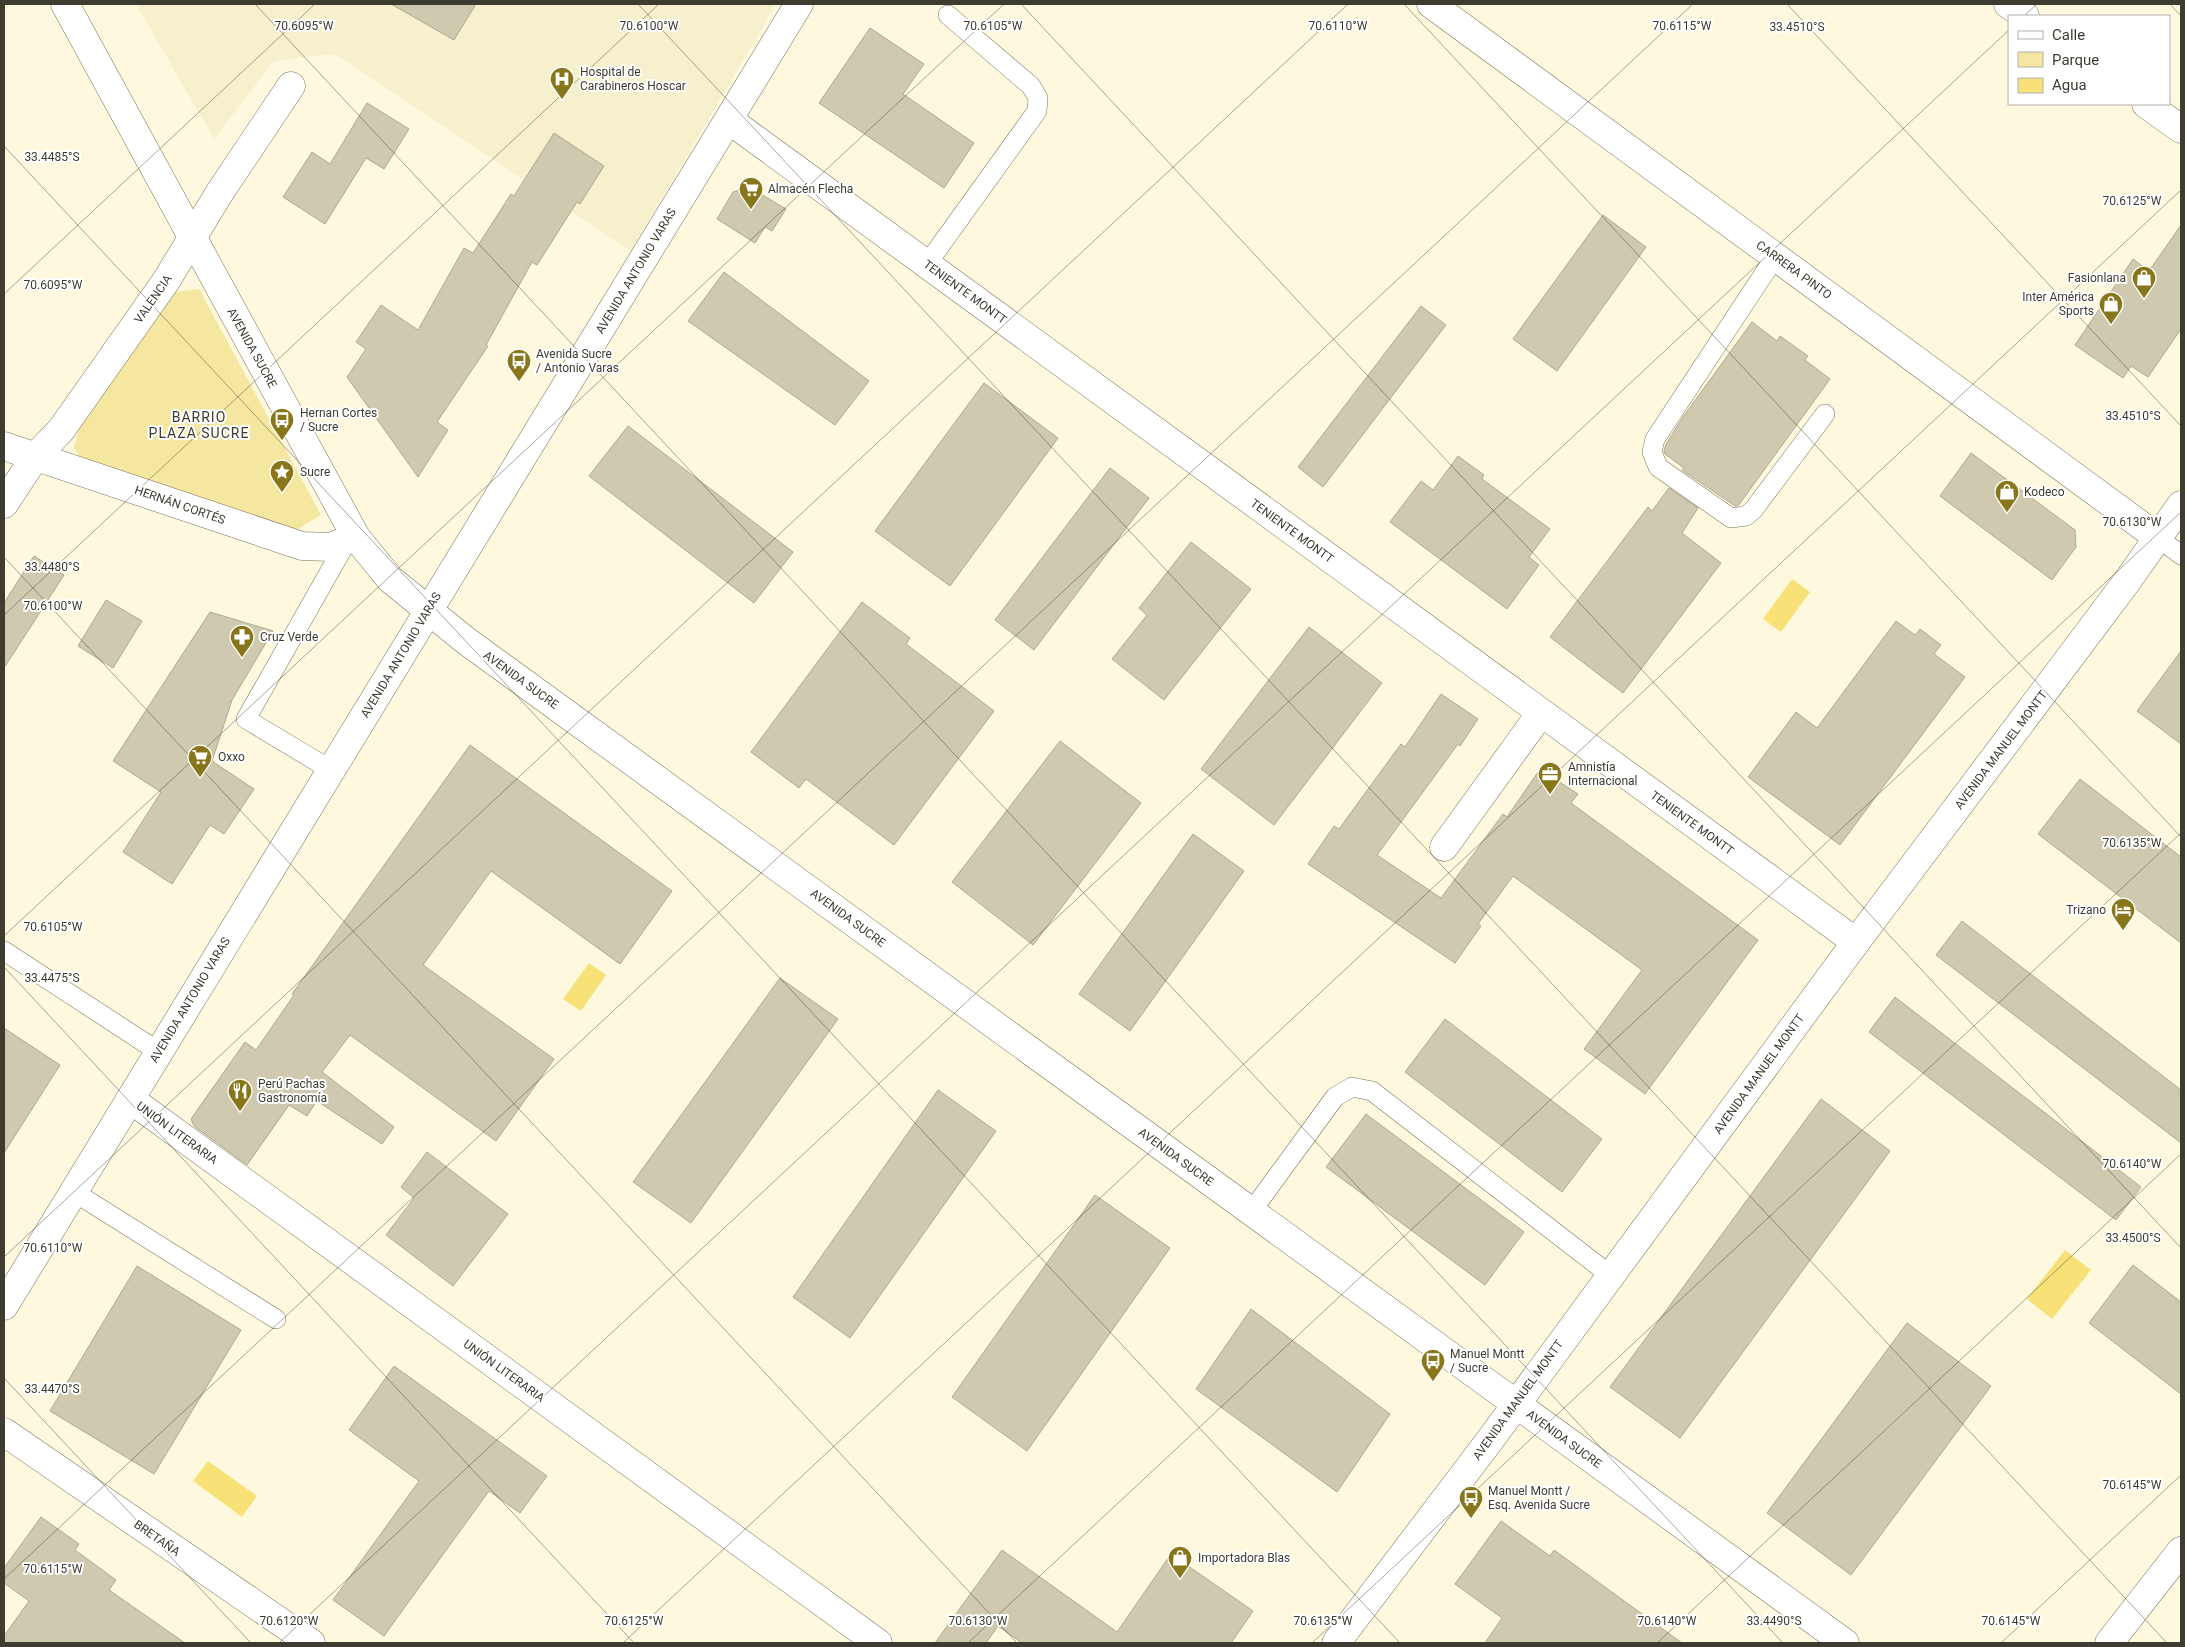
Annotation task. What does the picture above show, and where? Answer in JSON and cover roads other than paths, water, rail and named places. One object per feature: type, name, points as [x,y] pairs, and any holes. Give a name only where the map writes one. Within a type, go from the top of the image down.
[{"type":"street","name":"AVENIDA SUCRE","points":[[65,4],[192,237],[352,539],[390,579],[428,611],[1845,1643]]},
{"type":"street","name":"AVENIDA ANTONIO VARAS","points":[[4,1306],[800,4]]},
{"type":"street","name":"CARRERA PINTO","points":[[1431,4],[2157,537]]},
{"type":"street","points":[[2008,4],[2024,15]]},
{"type":"street","name":"VALENCIA","points":[[4,504],[35,457],[61,430],[166,280],[220,192],[291,86]]},
{"type":"street","points":[[2147,105],[2181,129]]},
{"type":"street","name":"TENIENTE MONTT","points":[[729,120],[1856,942]]},
{"type":"street","name":"HERNÁN CORTÉS","points":[[4,446],[302,546],[330,547],[352,539]]},
{"type":"street","name":"AVENIDA MANUEL MONTT","points":[[1336,1643],[1516,1404],[1856,942],[2128,580],[2181,505]]},
{"type":"street","points":[[1444,848],[1542,712]]},
{"type":"street","name":"UNIÓN LITERARIA","points":[[130,1099],[878,1643]]},
{"type":"street","name":"BRETAÑA","points":[[4,1432],[311,1643]]},
{"type":"street","points":[[2109,1643],[2181,1551]]},
{"type":"lane","points":[[927,264],[1037,111],[1038,98],[1032,86],[948,15]]},
{"type":"lane","points":[[1775,257],[1655,439],[1652,452],[1658,467],[1731,518],[1746,516],[1754,510],[1825,414]]},
{"type":"lane","points":[[2157,537],[2181,555]]},
{"type":"lane","points":[[331,770],[246,719],[352,539]]},
{"type":"lane","points":[[4,951],[159,1052]]},
{"type":"lane","points":[[1252,1212],[1335,1097],[1352,1087],[1372,1091],[1610,1275]]},
{"type":"lane","points":[[74,1192],[276,1319]]},
{"type":"water","points":[[1792,579],[1810,592],[1781,632],[1763,619]]},
{"type":"water","points":[[589,963],[606,975],[581,1011],[563,999]]},
{"type":"water","points":[[2065,1250],[2091,1270],[2052,1319],[2027,1299]]},
{"type":"water","points":[[208,1461],[257,1496],[242,1517],[193,1481]]},
{"type":"place","name":"Hospital de Carabineros Hoscar","points":[[562,100]]},
{"type":"place","name":"Almacén Flecha","points":[[751,210]]},
{"type":"place","name":"Fasionlana","points":[[2144,299]]},
{"type":"place","name":"Inter América Sports","points":[[2111,325]]},
{"type":"place","name":"Avenida Sucre / Antonio Varas","points":[[519,382]]},
{"type":"place","name":"Hernan Cortes / Sucre","points":[[282,441]]},
{"type":"place","name":"Sucre","points":[[282,493]]},
{"type":"place","name":"Kodeco","points":[[2007,513]]},
{"type":"place","name":"Cruz Verde","points":[[242,658]]},
{"type":"place","name":"Oxxo","points":[[200,778]]},
{"type":"place","name":"Amnistía Internacional","points":[[1550,795]]},
{"type":"place","name":"Trizano","points":[[2123,931]]},
{"type":"place","name":"Perú Pachas Gastronomía","points":[[240,1112]]},
{"type":"place","name":"Manuel Montt / Sucre","points":[[1433,1382]]},
{"type":"place","name":"Manuel Montt / Esq. Avenida Sucre","points":[[1471,1519]]},
{"type":"place","name":"Importadora Blas","points":[[1180,1579]]},
{"type":"district","name":"BARRIO PLAZA SUCRE","points":[[199,426]]}]
